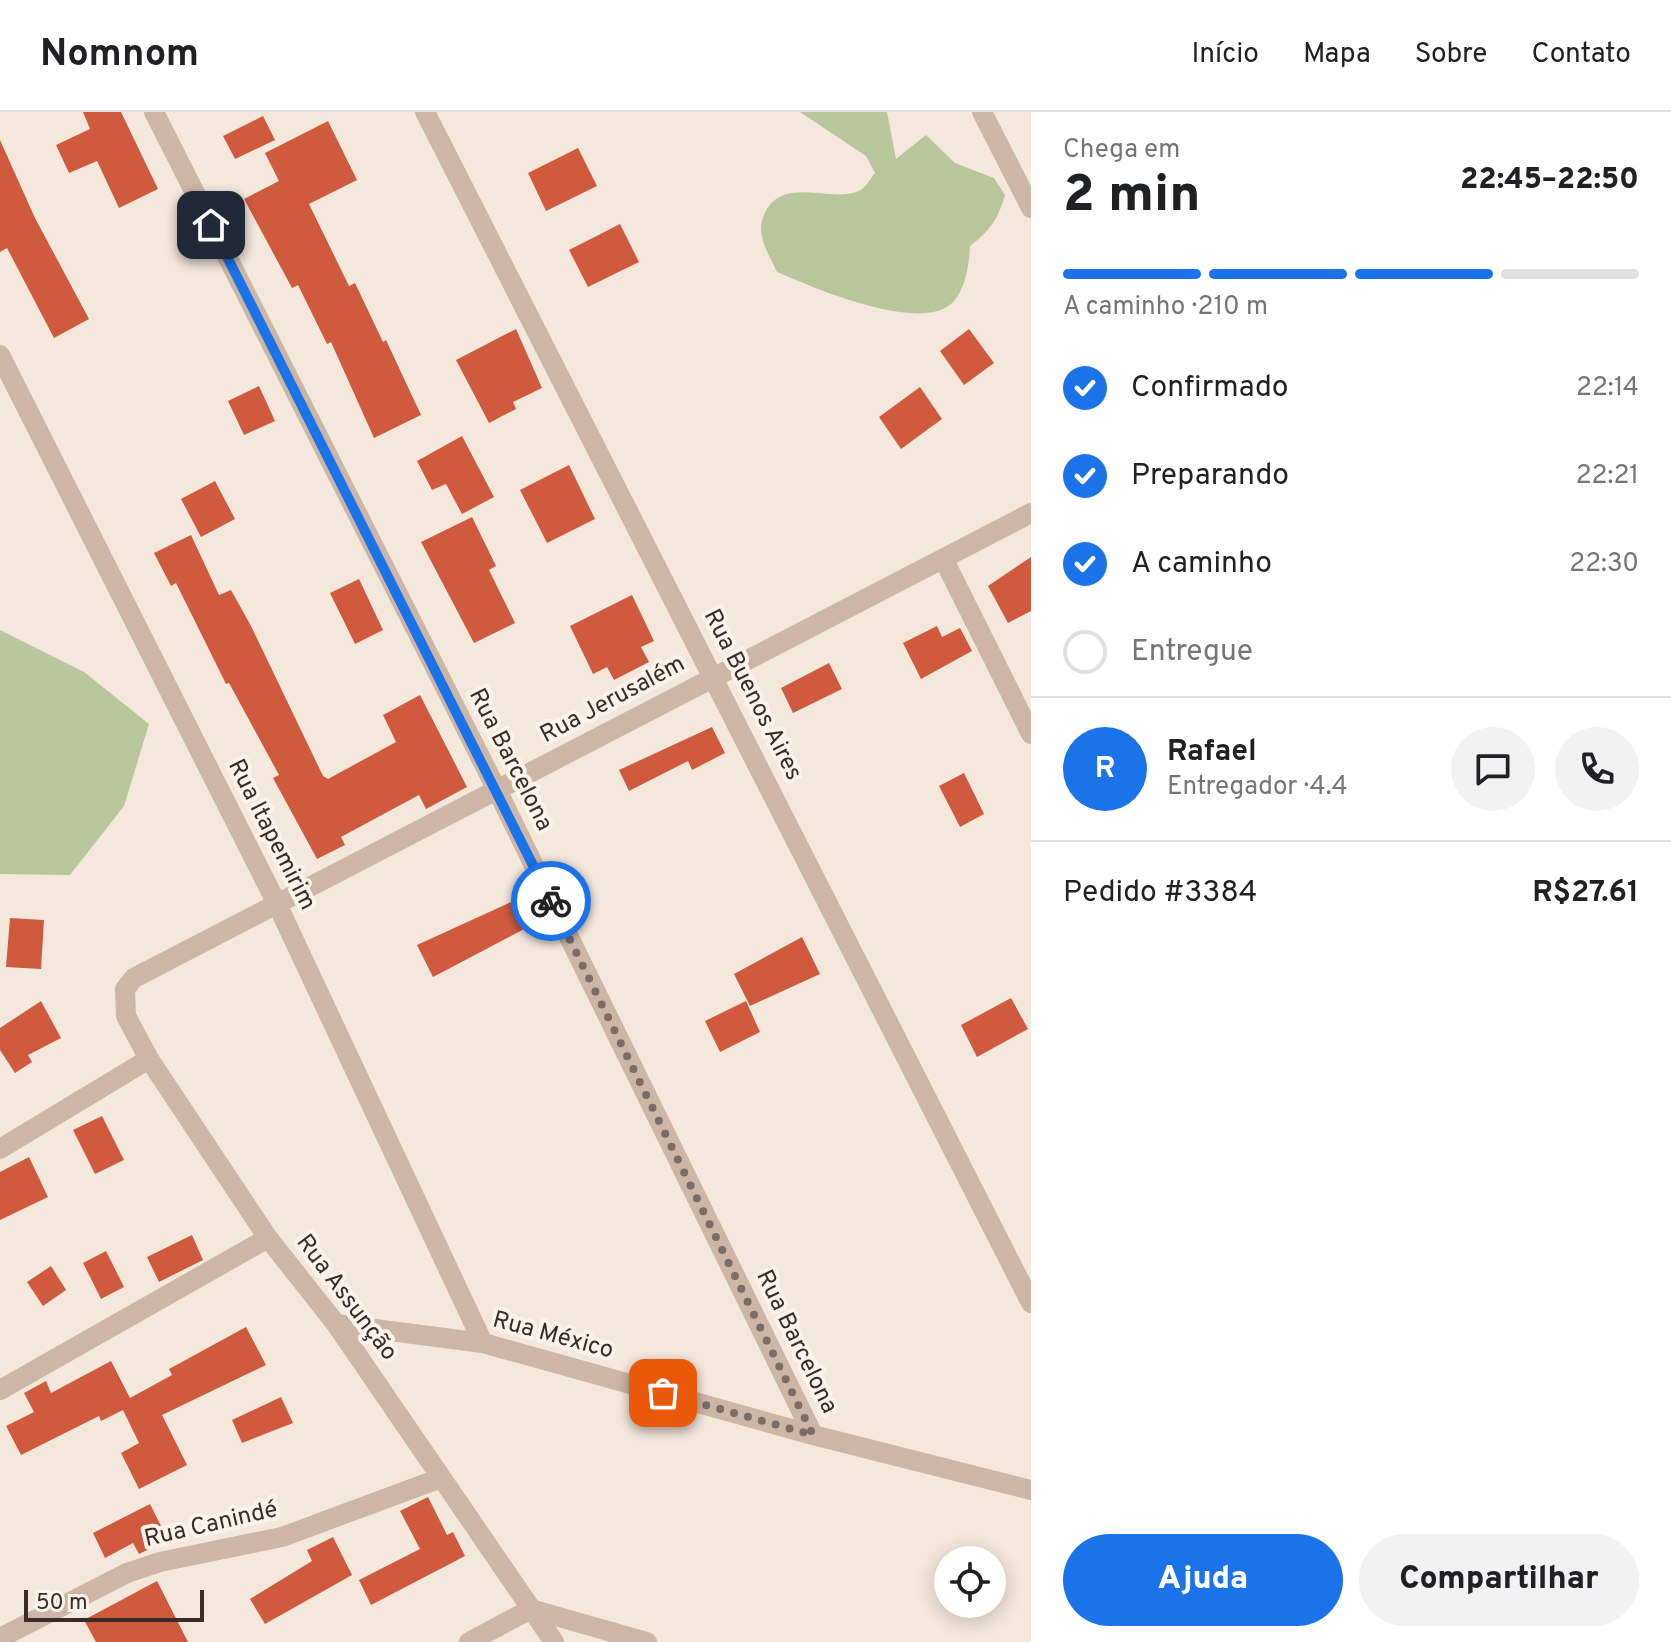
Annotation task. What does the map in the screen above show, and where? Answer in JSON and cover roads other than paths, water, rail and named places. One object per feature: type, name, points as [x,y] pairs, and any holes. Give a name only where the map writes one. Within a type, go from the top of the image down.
[{"type":"street","name":"Rua Barcelona","points":[[154,112],[497,790],[813,1435]]},
{"type":"street","points":[[982,112],[1031,208]]},
{"type":"street","name":"Rua Buenos Aires","points":[[432,114],[1031,1303]]},
{"type":"street","name":"Rua Itapemirim","points":[[0,355],[278,906],[483,1343]]},
{"type":"street","name":"Rua Jerusalém","points":[[134,978],[1031,513]]},
{"type":"street","points":[[944,560],[1031,734]]},
{"type":"street","name":"Rua Assunção","points":[[134,978],[125,989],[126,1016],[149,1059],[268,1238],[336,1324],[554,1642]]},
{"type":"street","points":[[0,1149],[149,1059]]},
{"type":"street","points":[[0,1390],[268,1238]]},
{"type":"street","name":"Rua México","points":[[336,1324],[483,1343],[813,1435],[1031,1490]]},
{"type":"street","name":"Rua Canindé","points":[[0,1638],[127,1573],[160,1562],[282,1537],[441,1478]]},
{"type":"street","points":[[469,1642],[531,1609],[647,1642]]}]
